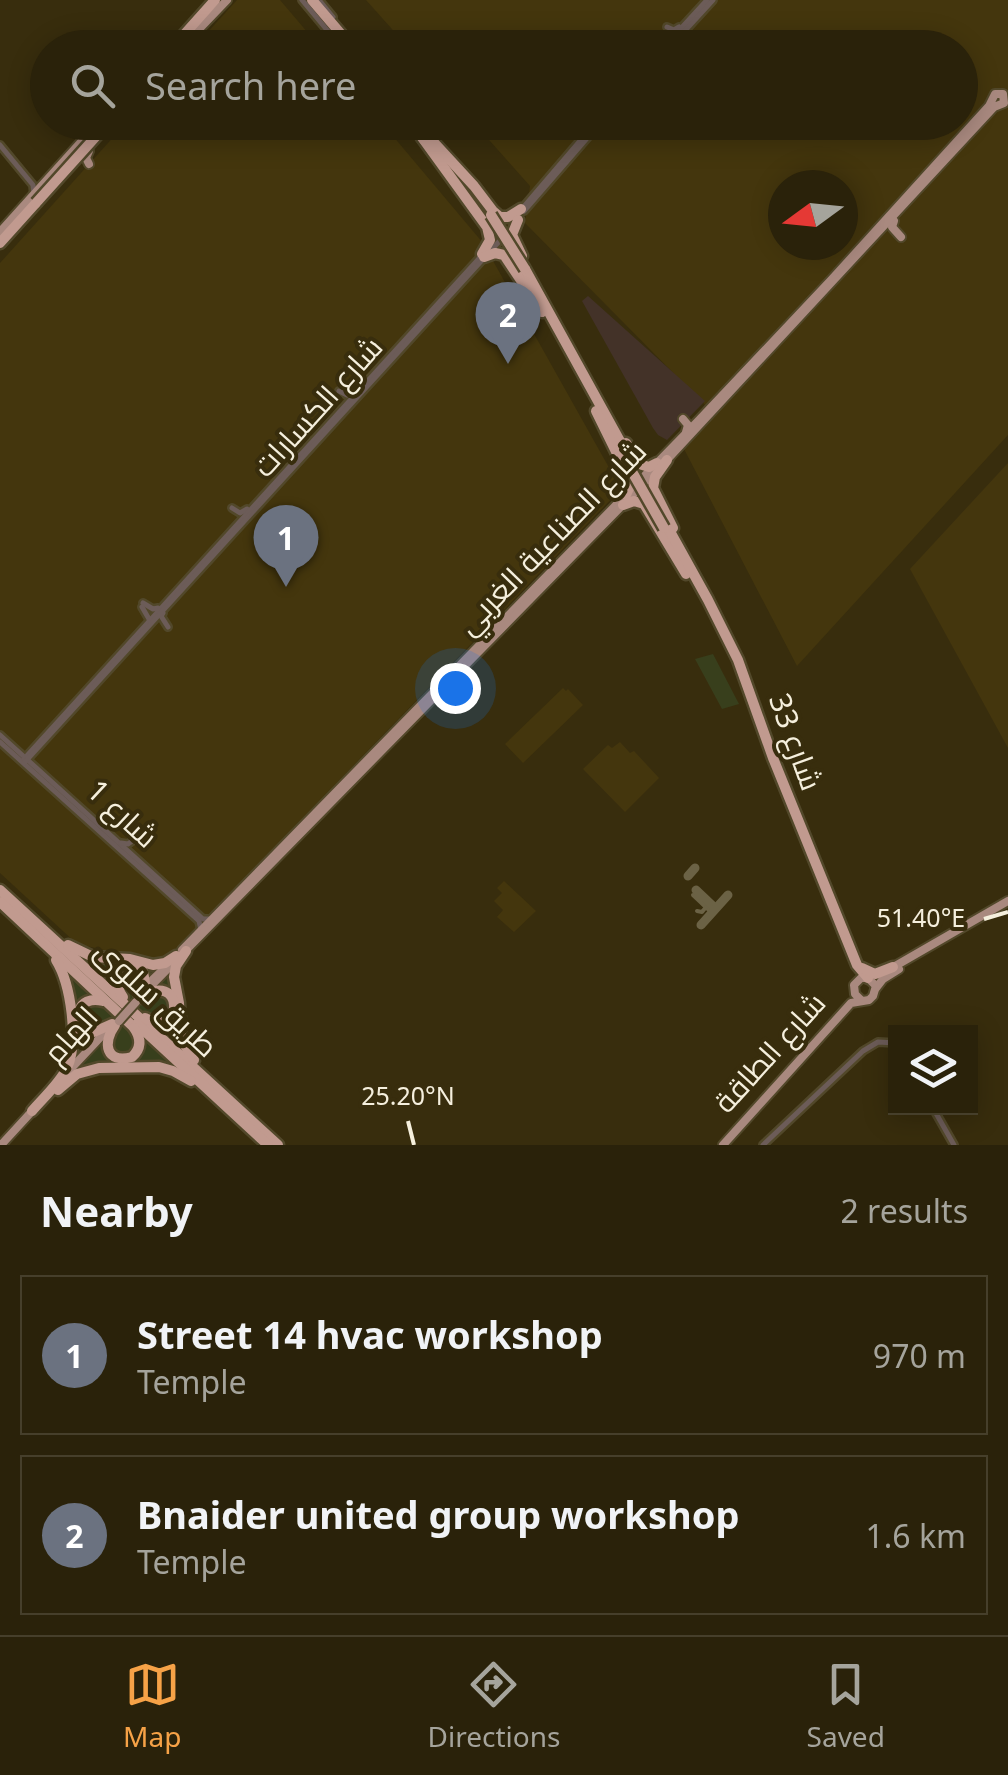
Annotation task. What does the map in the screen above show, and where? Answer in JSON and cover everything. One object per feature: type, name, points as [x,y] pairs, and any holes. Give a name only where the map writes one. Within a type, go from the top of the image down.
[{"type":"highway","points":[[190,30],[218,0]]},
{"type":"highway","points":[[310,0],[335,30]]},
{"type":"highway","points":[[1,239],[90,140]]},
{"type":"highway","points":[[427,140],[489,218],[523,270],[665,527]]},
{"type":"highway","points":[[1,239],[19,211]]},
{"type":"highway","points":[[489,218],[506,218],[523,211]]},
{"type":"highway","points":[[523,211],[512,233],[548,316]]},
{"type":"highway","points":[[489,218],[490,240],[484,255],[498,253],[510,262],[548,316]]},
{"type":"highway","points":[[594,400],[627,474],[630,486],[624,500],[640,502],[650,514],[698,590]]},
{"type":"highway","points":[[628,455],[646,466],[662,462]]},
{"type":"highway","points":[[662,462],[654,490],[708,600]]},
{"type":"highway","name":"شارع 33","points":[[665,527],[736,666],[768,757],[862,982]]},
{"type":"highway","name":"شارع 33","points":[[665,527],[738,660],[862,982]]},
{"type":"highway","points":[[0,890],[134,998],[145,1018],[212,1079]]},
{"type":"highway","name":"طريق سلوى","points":[[0,890],[278,1145]]},
{"type":"highway","points":[[0,900],[265,1145]]},
{"type":"highway","name":"طريق سلوى","points":[[0,900],[265,1145]]},
{"type":"highway","points":[[57,936],[93,957],[125,958],[156,965],[181,954]]},
{"type":"highway","points":[[33,1113],[62,1076],[72,1050],[66,980],[40,940]]},
{"type":"highway","points":[[181,954],[174,973],[180,1035],[186,1051],[256,1125]]},
{"type":"highway","points":[[854,956],[869,972],[879,973],[893,967]]},
{"type":"highway","points":[[134,998],[151,991],[170,994],[175,1004],[171,1016],[164,1022],[145,1018]]},
{"type":"highway","points":[[107,1003],[98,999],[87,1001],[80,1010],[80,1020],[94,1032],[116,1022]]},
{"type":"highway","points":[[116,1022],[107,1044],[111,1053],[121,1058],[132,1056],[140,1047],[134,1027]]},
{"type":"highway","points":[[33,1113],[70,1079],[94,1068],[159,1066],[198,1086]]},
{"type":"main road","points":[[190,30],[218,0]]},
{"type":"main road","points":[[190,30],[218,0]]},
{"type":"main road","name":"شارع الصناعية الغربي","points":[[978,121],[1002,95]]},
{"type":"main road","points":[[84,140],[82,150],[89,150]]},
{"type":"main road","points":[[36,201],[44,184],[84,140]]},
{"type":"main road","points":[[19,211],[73,168],[95,140]]},
{"type":"main road","name":"شارع الصناعية الغربي","points":[[662,462],[961,140]]},
{"type":"main road","points":[[73,168],[87,164],[89,150]]},
{"type":"main road","points":[[64,161],[73,162],[73,168]]},
{"type":"main road","points":[[872,239],[877,225],[875,217],[884,218],[896,212]]},
{"type":"main road","points":[[896,212],[892,226],[901,238]]},
{"type":"main road","points":[[872,239],[884,232],[891,233]]},
{"type":"main road","name":"شارع الصناعية الغربي","points":[[134,998],[676,450],[692,426]]},
{"type":"main road","points":[[628,455],[641,472],[642,498],[650,514]]},
{"type":"main road","points":[[627,474],[651,490],[660,504]]},
{"type":"main road","name":"شارع الصناعية الغربي","points":[[181,954],[201,925],[215,917],[624,500]]},
{"type":"main road","points":[[538,586],[538,573],[546,573],[558,564]]},
{"type":"main road","points":[[472,653],[476,644]]},
{"type":"main road","points":[[425,701],[426,689],[446,679]]},
{"type":"main road","points":[[337,792],[335,780],[350,778]]},
{"type":"main road","name":"شارع الطاقة","points":[[720,1145],[862,982],[1008,904]]},
{"type":"main road","name":"شارع الطاقة","points":[[720,1145],[852,1003],[872,998],[887,976],[1008,904]]},
{"type":"main road","points":[[860,1000],[855,994],[862,982],[876,988]]},
{"type":"main road","name":"الهام","points":[[4,1145],[134,998]]},
{"type":"street","points":[[682,30],[710,0]]},
{"type":"street","points":[[676,30],[686,26]]},
{"type":"street","points":[[685,30],[686,26]]},
{"type":"street","name":"شارع الكسارات","points":[[502,236],[539,183],[581,140]]},
{"type":"street","name":"شارع الكسارات","points":[[60,724],[175,590],[455,290],[583,140]]},
{"type":"street","points":[[0,145],[35,189],[36,201]]},
{"type":"street","points":[[30,182],[44,184]]},
{"type":"street","points":[[523,211],[535,197]]},
{"type":"street","points":[[489,218],[501,224],[502,248],[510,262]]},
{"type":"street","points":[[489,218],[494,234],[509,238],[516,246]]},
{"type":"street","points":[[442,294],[455,290]]},
{"type":"street","points":[[392,356],[396,345]]},
{"type":"street","points":[[392,356],[404,352]]},
{"type":"street","name":"شارع الكسارات","points":[[33,752],[120,654],[187,588],[392,356]]},
{"type":"street","points":[[342,408],[339,393],[350,395],[360,388]]},
{"type":"street","points":[[358,396],[360,408]]},
{"type":"street","points":[[304,454],[309,443]]},
{"type":"street","points":[[283,473],[290,462]]},
{"type":"street","points":[[235,526],[230,509],[242,513],[254,504]]},
{"type":"street","points":[[231,537],[243,527],[250,527],[252,514]]},
{"type":"street","points":[[190,571],[200,564]]},
{"type":"street","points":[[164,612],[166,627],[148,626],[149,616],[143,605],[155,610],[168,600]]},
{"type":"street","points":[[109,675],[120,654]]},
{"type":"street","points":[[60,715],[60,724]]},
{"type":"street","points":[[0,737],[12,740]]},
{"type":"street","name":"شارع 1","points":[[0,737],[201,925]]},
{"type":"street","points":[[24,761],[33,752]]},
{"type":"street","points":[[33,752],[33,760],[43,773]]},
{"type":"street","name":"شارع 1","points":[[24,761],[43,773],[142,863],[201,925]]},
{"type":"street","points":[[117,841],[126,845],[136,838]]},
{"type":"street","points":[[131,846],[142,863]]},
{"type":"street","points":[[201,925],[215,917]]},
{"type":"street","name":"شارع الطاقة","points":[[762,1145],[864,1050],[880,1041],[888,1042]]},
{"type":"street","points":[[937,1115],[954,1145]]},
{"type":"shaded area","points":[[237,0],[280,0],[306,30],[210,30]]},
{"type":"shaded area","points":[[366,0],[1008,0],[1008,435],[797,666],[684,449],[712,412],[525,223],[530,186],[489,140],[978,140],[978,30],[393,30]]},
{"type":"shaded area","points":[[111,140],[396,140],[483,243],[621,489],[159,962],[77,944],[0,873],[0,263]]},
{"type":"shaded area","points":[[588,296],[705,401],[667,440],[653,428],[582,301]]},
{"type":"shaded area","points":[[1008,463],[1008,748],[910,569]]},
{"type":"shaded area","points":[[563,688],[583,705],[523,763],[505,744]]},
{"type":"shaded area","points":[[620,742],[659,778],[625,812],[583,769],[608,745],[612,748]]},
{"type":"shaded area","points":[[504,881],[536,911],[514,932],[497,917],[503,910],[494,901],[502,893],[497,888]]},
{"type":"green space","points":[[713,654],[739,704],[722,709],[695,659]]},
{"type":"green space","points":[[78,953],[175,966],[187,1053],[180,1072],[153,1061],[90,1067],[75,1074],[58,960]]},
{"type":"taxiway","points":[[693,895],[712,913]]},
{"type":"taxiway","points":[[697,911],[706,907]]},
{"type":"runway","points":[[688,876],[695,868]]},
{"type":"runway","points":[[696,890],[715,908]]},
{"type":"runway","points":[[701,925],[728,895]]},
{"type":"place","name":"Bnaider united group workshop","points":[[508,364]]},
{"type":"place","name":"Street 14 hvac workshop","points":[[286,587]]}]
